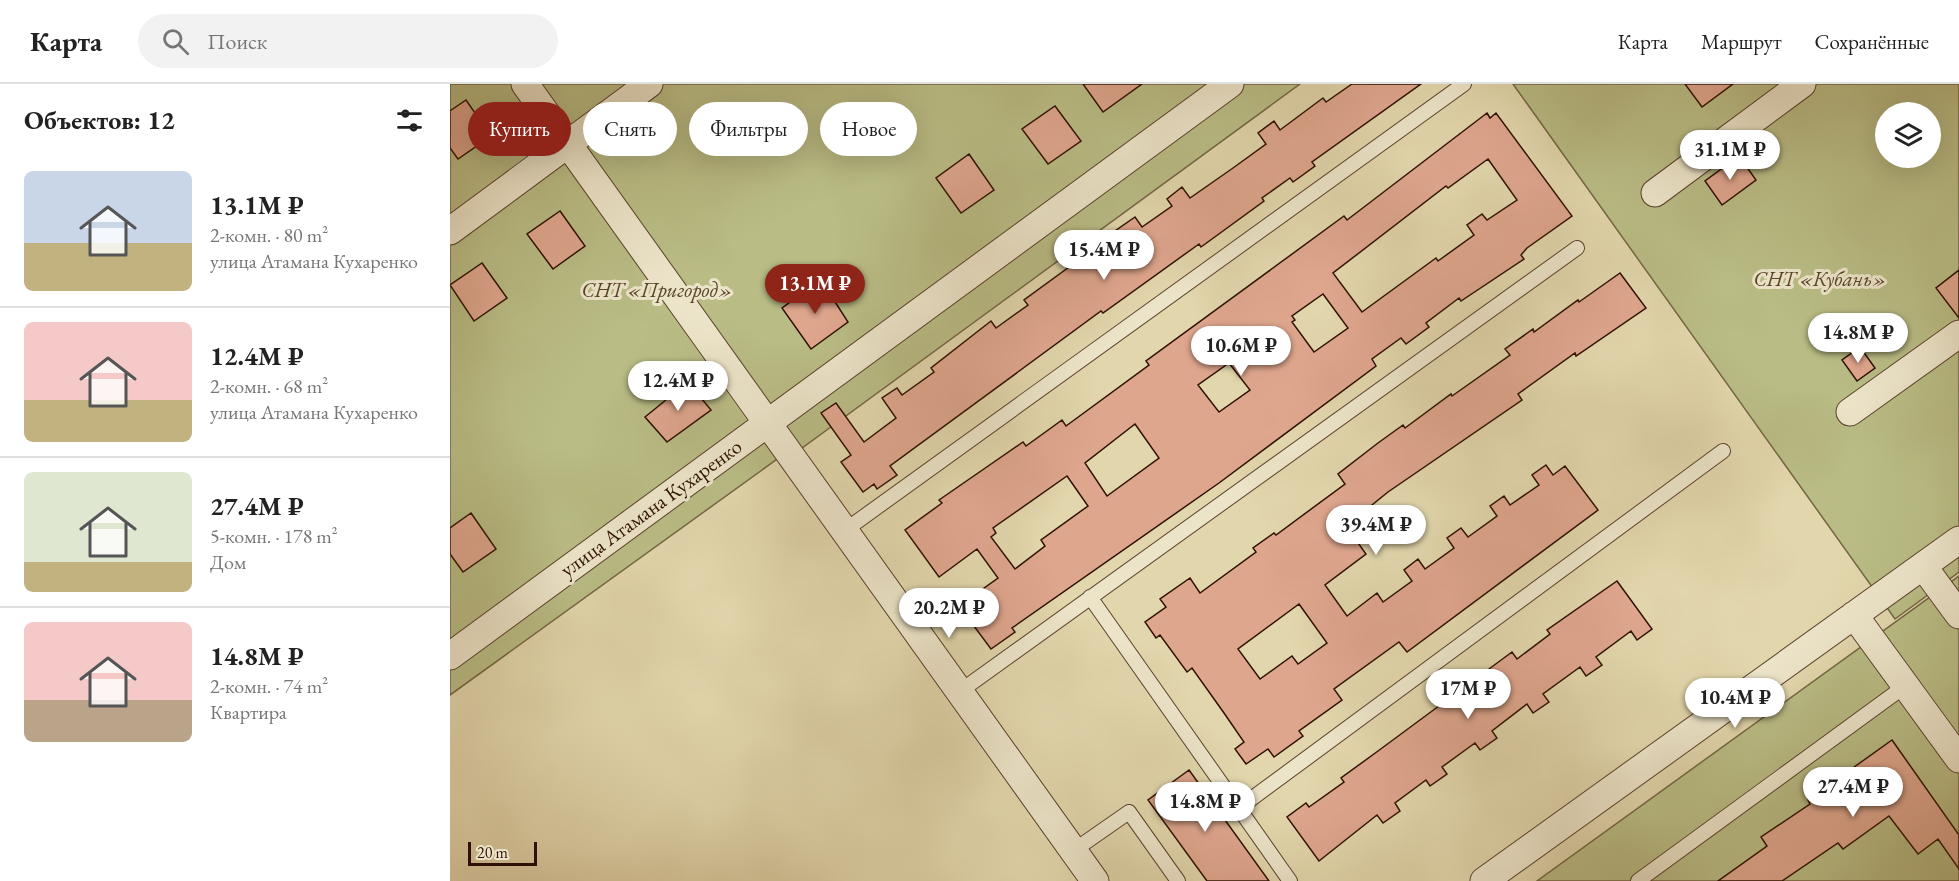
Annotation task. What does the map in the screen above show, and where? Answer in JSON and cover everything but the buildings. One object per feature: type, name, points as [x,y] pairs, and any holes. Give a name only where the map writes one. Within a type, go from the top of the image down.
[{"type":"street","points":[[525,84],[538,102]]},
{"type":"street","points":[[571,143],[649,84]]},
{"type":"street","name":"улица Атамана Кухаренко","points":[[450,656],[1230,84]]},
{"type":"street","points":[[1655,193],[1802,84]]},
{"type":"street","points":[[571,148],[1095,881]]},
{"type":"street","points":[[450,231],[554,156]]},
{"type":"street","points":[[1850,412],[1959,334]]},
{"type":"street","points":[[1484,881],[1959,540]]},
{"type":"street","points":[[1923,566],[1959,615]]},
{"type":"street","points":[[1854,615],[1959,759]]},
{"type":"lane","points":[[844,531],[1464,84]]},
{"type":"lane","points":[[959,692],[1577,248]]},
{"type":"lane","points":[[1239,808],[1723,451]]},
{"type":"lane","points":[[1090,597],[1290,881]]},
{"type":"lane","points":[[1638,881],[1905,686]]},
{"type":"lane","points":[[1073,851],[1129,812],[1178,881]]},
{"type":"green space","name":"СНТ «Пригород»","points":[[450,84],[1300,84],[802,448],[787,452],[450,695]]},
{"type":"green space","name":"СНТ «Кубань»","points":[[1513,84],[1959,84],[1959,572],[1895,619]]},
{"type":"green space","points":[[1959,576],[1959,881],[1537,881]]}]
